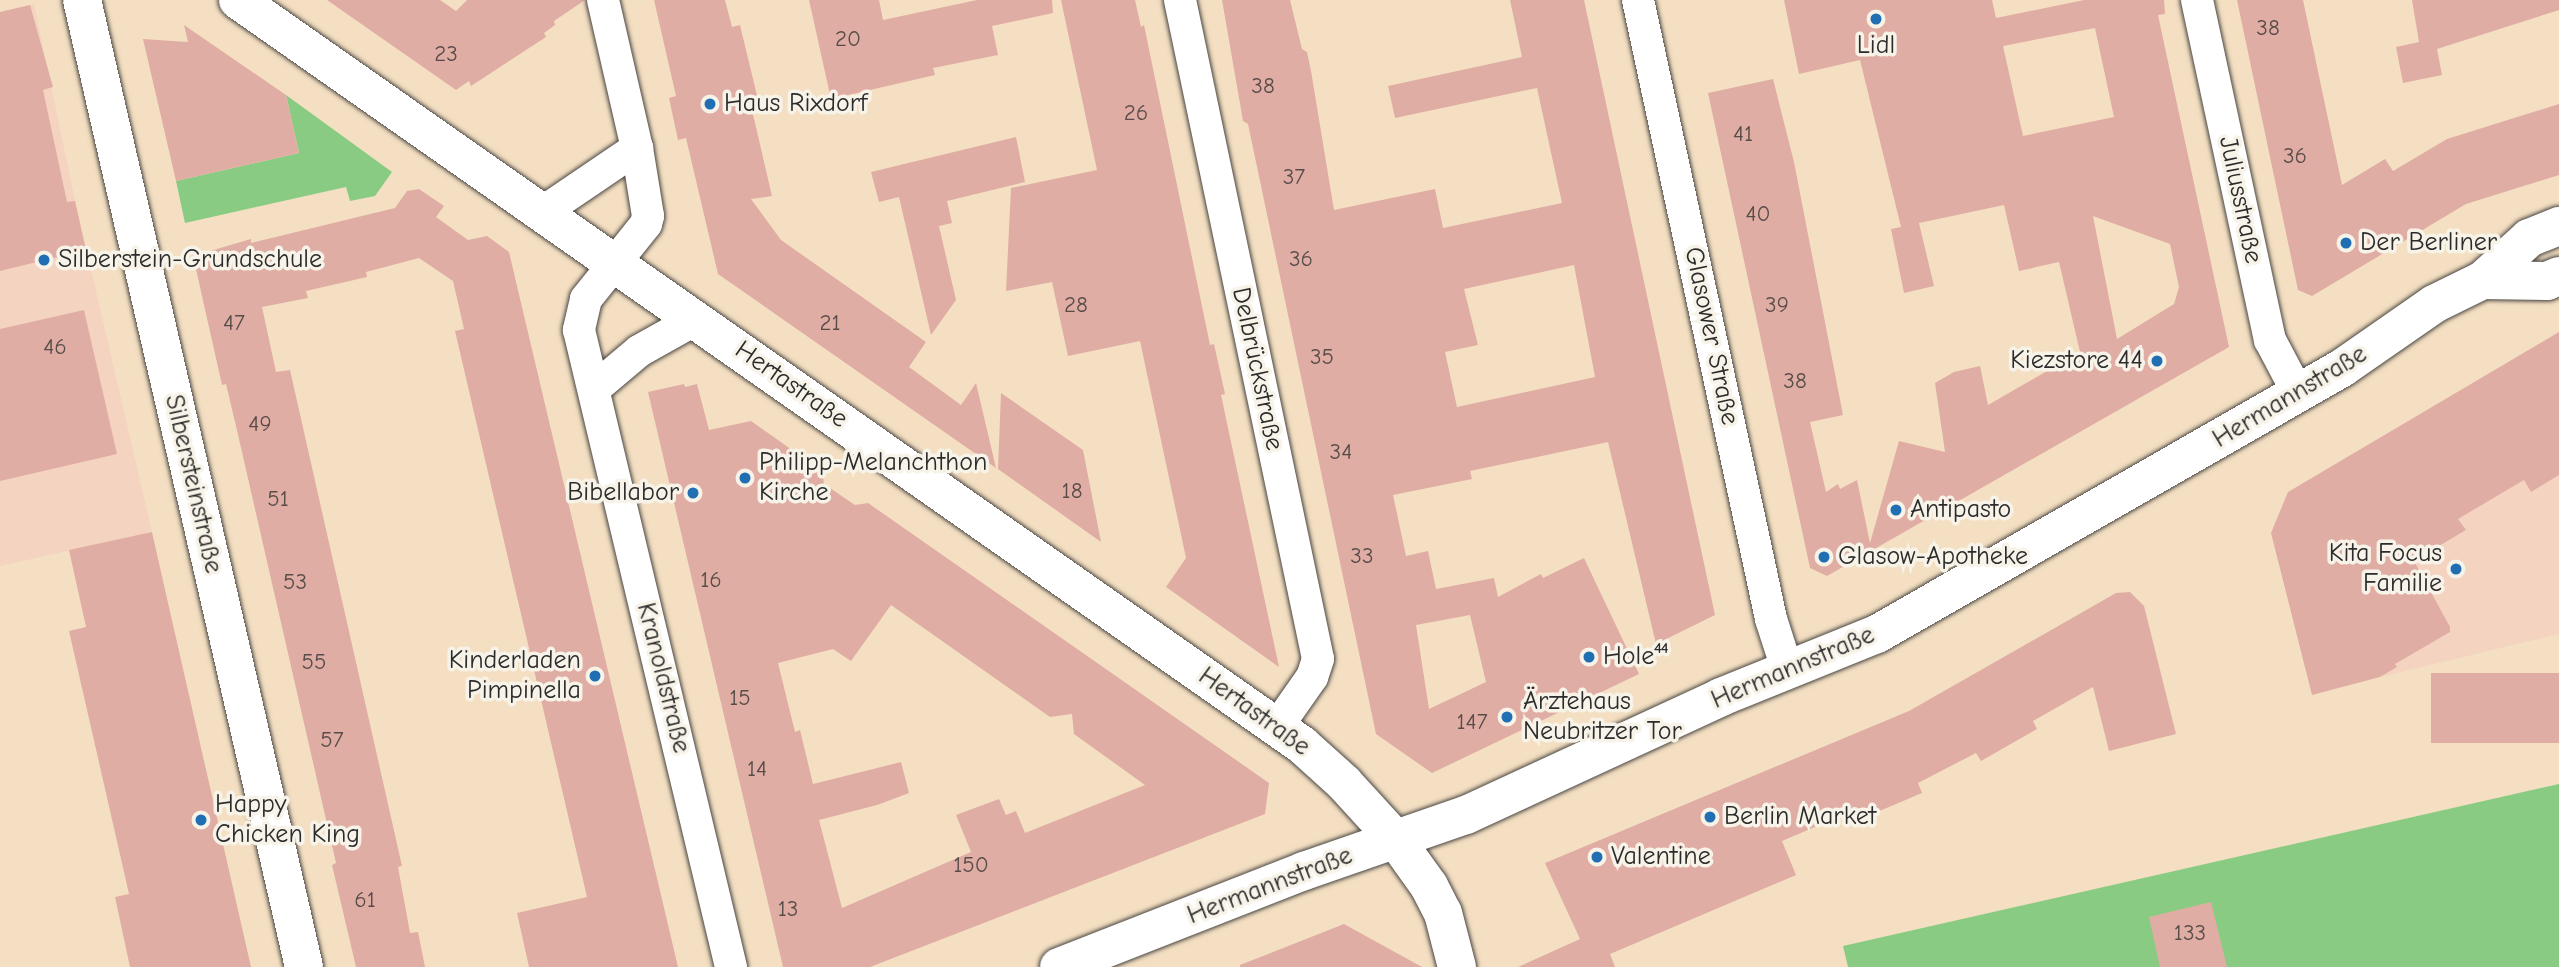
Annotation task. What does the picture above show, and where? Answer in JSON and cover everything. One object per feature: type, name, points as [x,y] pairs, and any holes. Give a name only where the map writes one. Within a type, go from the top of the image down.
[{"type":"street","name":"Silbersteinstraße","points":[[82,0],[304,967]]},
{"type":"street","name":"Hertastraße","points":[[238,0],[1277,727],[1344,783],[1396,840],[1429,886],[1443,913],[1457,967]]},
{"type":"street","name":"Kranoldstraße","points":[[603,0],[637,148],[648,216],[646,224],[613,261],[586,299],[579,330],[732,967]]},
{"type":"street","name":"Delbrückstraße","points":[[1180,0],[1318,659],[1312,677],[1277,727]]},
{"type":"street","name":"Glasower Straße","points":[[1638,0],[1771,619],[1788,672]]},
{"type":"street","name":"Juliusstraße","points":[[2197,0],[2270,340],[2298,393]]},
{"type":"street","points":[[543,212],[637,148]]},
{"type":"street","points":[[2483,280],[2529,239],[2559,226]]},
{"type":"street","points":[[2483,280],[2547,281],[2559,276]]},
{"type":"street","name":"Hermannstraße","points":[[1059,967],[1304,871],[1495,803],[1721,697],[1853,646],[1922,610],[2342,368],[2434,303],[2483,280]]},
{"type":"street","points":[[594,389],[639,351],[696,319]]},
{"type":"shaded area","name":"Silberstein-Grundschule","points":[[34,4],[75,201],[152,532],[0,566],[0,12]]},
{"type":"shaded area","name":"Kita Focus Familie","points":[[2559,475],[2559,634],[2380,677],[2397,667],[2386,649],[2406,551],[2420,559],[2465,531],[2458,519],[2524,480],[2531,492]]},
{"type":"green space","points":[[286,95],[392,172],[375,196],[350,201],[346,187],[185,223],[176,181],[299,153]]},
{"type":"green space","points":[[2559,784],[2559,967],[1848,967],[1843,946]]},
{"type":"building","points":[[327,0],[440,0],[456,11],[467,0],[585,0],[554,21],[555,25],[544,33],[546,37],[471,86],[469,81],[456,90]]},
{"type":"building","points":[[654,0],[725,0],[732,27],[740,25],[760,108],[752,110],[772,196],[751,199],[781,240],[926,342],[909,367],[961,405],[976,383],[996,468],[718,274],[686,138],[678,140],[669,98],[676,96]]},
{"type":"building","points":[[809,0],[879,0],[883,20],[977,0],[1052,0],[1053,13],[992,26],[998,55],[933,68],[935,75],[831,99]]},
{"type":"building","points":[[1061,0],[1135,0],[1141,27],[1144,25],[1210,345],[1214,344],[1225,394],[1221,395],[1279,667],[1166,587],[1186,558],[1140,341],[1068,356],[1052,282],[1006,291],[1011,188],[1097,170]]},
{"type":"building","points":[[1222,0],[1290,0],[1302,49],[1307,52],[1311,71],[1334,210],[1435,189],[1443,228],[1562,203],[1537,88],[1395,118],[1388,86],[1522,57],[1510,0],[1584,0],[1715,615],[1656,644],[1608,442],[1470,471],[1472,479],[1393,495],[1406,556],[1428,551],[1436,589],[1494,578],[1498,597],[1541,574],[1543,578],[1584,558],[1639,674],[1432,773],[1376,734],[1248,124],[1243,121]],"holes":[[[1574,265],[1595,377],[1457,407],[1445,352],[1478,345],[1464,289]],[[1470,615],[1486,682],[1429,709],[1416,625]]]},
{"type":"building","points":[[1784,0],[1992,0],[1996,18],[2084,0],[2164,0],[2165,14],[2158,15],[2229,347],[1827,576],[1810,568],[1708,93],[1773,79],[1794,162],[1843,415],[1810,422],[1826,492],[1838,484],[1840,489],[1857,480],[1870,543],[1899,441],[1945,452],[1935,383],[1954,372],[1980,366],[1988,405],[2080,352],[2059,262],[2019,271],[2004,205],[1919,223],[1934,286],[1904,293],[1891,229],[1901,227],[1860,60],[1799,74]],"holes":[[[2095,28],[2114,117],[2023,136],[2003,46]],[[2093,216],[2170,244],[2179,287],[2174,304],[2117,339]]]},
{"type":"building","points":[[2237,0],[2303,0],[2342,185],[2385,159],[2393,171],[2447,139],[2559,104],[2559,175],[2466,204],[2312,296],[2298,290]]},
{"type":"building","points":[[2412,0],[2559,0],[2559,10],[2437,49],[2442,75],[2403,83],[2396,47],[2419,42]]},
{"type":"building","points":[[30,5],[53,87],[43,90],[67,202],[75,201],[86,250],[0,271],[0,12]]},
{"type":"building","points":[[184,25],[286,95],[299,153],[176,181],[143,39],[188,42]]},
{"type":"building","points":[[1016,137],[1025,182],[947,201],[952,223],[939,226],[956,300],[931,335],[899,197],[879,202],[871,172]]},
{"type":"building","points":[[419,189],[444,206],[436,217],[468,240],[487,236],[509,252],[678,967],[529,967],[517,913],[587,897],[455,331],[464,329],[453,281],[419,258],[366,272],[367,277],[306,291],[308,298],[262,307],[276,372],[290,370],[402,866],[398,867],[410,933],[418,932],[425,967],[356,967],[332,865],[336,863],[236,426],[226,384],[222,385],[193,256],[251,239],[251,243],[395,208],[407,191]]},
{"type":"building","points":[[84,310],[117,454],[0,481],[0,329]]},
{"type":"building","points":[[2559,332],[2559,475],[2531,492],[2524,480],[2458,519],[2466,530],[2414,561],[2450,627],[2450,632],[2395,664],[2397,667],[2380,677],[2312,695],[2271,533],[2288,492]]},
{"type":"building","points":[[697,384],[709,430],[751,421],[822,471],[824,484],[855,505],[868,503],[1269,783],[1265,814],[870,967],[783,967],[648,392]],"holes":[[[891,605],[1050,717],[1072,714],[1074,734],[1145,785],[1025,833],[1016,811],[1006,815],[999,799],[956,815],[971,852],[842,908],[819,820],[877,805],[909,793],[901,762],[813,784],[800,730],[795,732],[778,663],[833,649],[851,661]]]},
{"type":"building","points":[[1001,393],[1083,450],[1101,542],[998,469]]},
{"type":"building","points":[[152,532],[251,967],[130,967],[115,897],[129,894],[69,631],[86,627],[69,550]]},
{"type":"building","points":[[2130,592],[2144,606],[2176,734],[2109,751],[2093,687],[2033,721],[2037,729],[1981,761],[1976,753],[1918,783],[1922,793],[1863,818],[1859,808],[1782,841],[1796,875],[1610,954],[1615,967],[1518,967],[1580,939],[1545,863],[1909,711],[2116,593]]},
{"type":"building","points":[[2431,673],[2559,673],[2559,743],[2431,743]]},
{"type":"building","points":[[2211,902],[2227,967],[2160,967],[2149,917]]},
{"type":"building","points":[[1344,924],[1422,967],[1240,967],[1240,965]]},
{"type":"place","name":"Lidl","points":[[1876,19]]},
{"type":"place","name":"Haus Rixdorf","points":[[710,104]]},
{"type":"place","name":"Der Berliner","points":[[2346,243]]},
{"type":"place","name":"Silberstein-Grundschule","points":[[44,260]]},
{"type":"place","name":"Kiezstore 44","points":[[2157,361]]},
{"type":"place","name":"Philipp-Melanchthon Kirche","points":[[745,478]]},
{"type":"place","name":"Bibellabor","points":[[693,493]]},
{"type":"place","name":"Antipasto","points":[[1896,510]]},
{"type":"place","name":"Glasow-Apotheke","points":[[1824,557]]},
{"type":"place","name":"Kita Focus Familie","points":[[2456,569]]},
{"type":"place","name":"Hole⁴⁴","points":[[1589,657]]},
{"type":"place","name":"Kinderladen Pimpinella","points":[[595,676]]},
{"type":"place","name":"Ärztehaus Neubritzer Tor","points":[[1507,717]]},
{"type":"place","name":"Berlin Market","points":[[1710,817]]},
{"type":"place","name":"Happy Chicken King","points":[[201,820]]},
{"type":"place","name":"Valentine","points":[[1597,857]]}]
